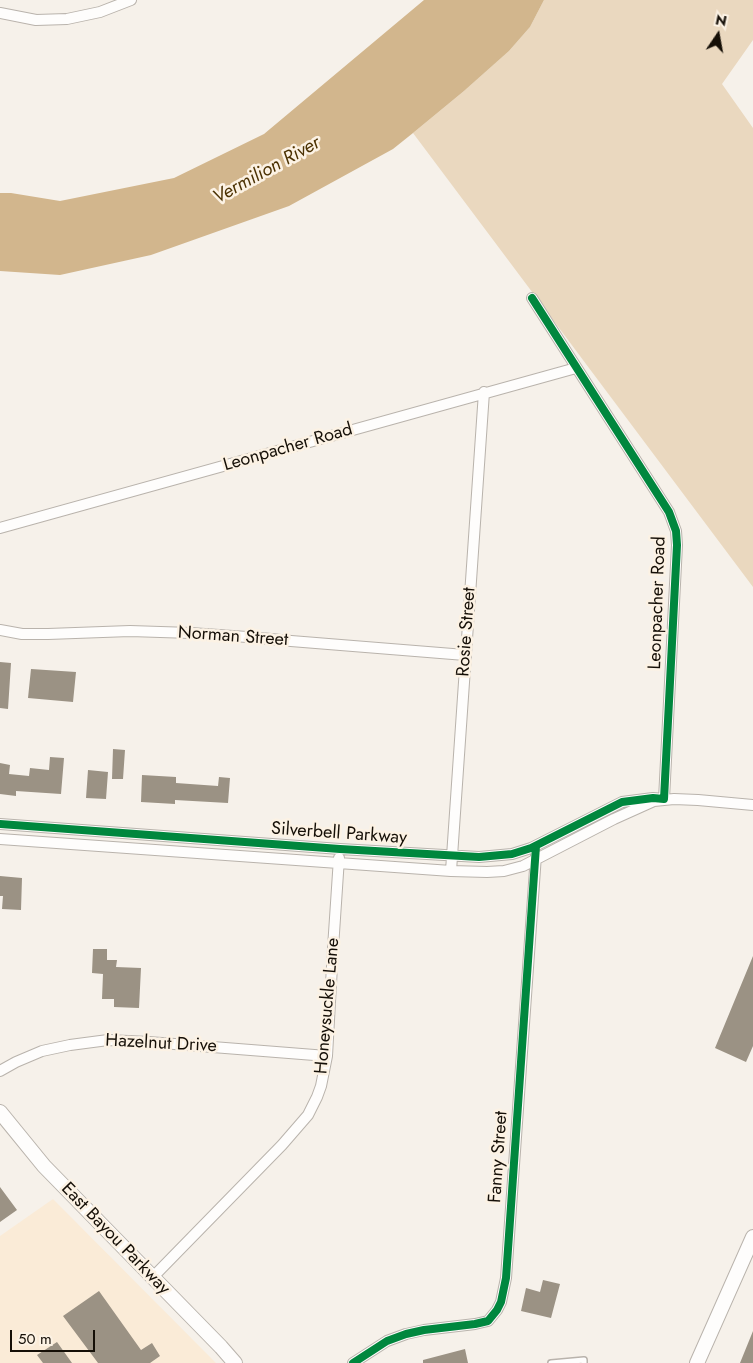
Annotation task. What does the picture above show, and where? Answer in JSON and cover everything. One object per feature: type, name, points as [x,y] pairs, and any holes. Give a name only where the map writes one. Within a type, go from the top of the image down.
[{"type":"street","points":[[0,13],[36,20],[67,19],[100,12],[131,0]]},
{"type":"street","name":"Leonpacher Road","points":[[532,298],[669,512],[676,531],[677,545],[664,799]]},
{"type":"street","name":"Leonpacher Road","points":[[0,528],[576,368]]},
{"type":"street","name":"Rosie Street","points":[[451,871],[484,392]]},
{"type":"street","name":"Norman Street","points":[[0,630],[22,634],[130,631],[191,633],[465,655]]},
{"type":"street","name":"Silverbell Parkway","points":[[0,824],[340,849],[479,857],[512,854],[536,846],[622,802],[653,798],[753,805]]},
{"type":"street","name":"Silverbell Parkway","points":[[0,839],[451,871],[504,871],[523,866],[614,819],[664,799]]},
{"type":"street","name":"Fanny Street","points":[[353,1363],[387,1341],[406,1334],[475,1324],[488,1320],[501,1302],[506,1278],[536,846]]},
{"type":"street","name":"Honeysuckle Lane","points":[[152,1278],[282,1145],[308,1115],[317,1097],[328,1056],[340,849]]},
{"type":"street","name":"Hazelnut Drive","points":[[0,1071],[42,1051],[108,1040],[328,1056]]},
{"type":"street","name":"East Bayou Parkway","points":[[0,1112],[44,1166],[235,1363]]},
{"type":"street","points":[[697,1363],[750,1253],[753,1237]]},
{"type":"lane","points":[[551,1363],[584,1360],[584,1363]]},
{"type":"shaded area","points":[[544,0],[753,0],[753,40],[722,84],[753,128],[753,587],[413,133],[509,51],[530,27]]},
{"type":"shaded area","points":[[53,1199],[216,1363],[0,1363],[0,1236]]},
{"type":"water","name":"Vermilion River","points":[[424,0],[544,0],[530,27],[509,51],[413,133],[393,149],[289,206],[151,255],[60,275],[0,271],[0,193],[60,201],[174,178],[264,134]]},
{"type":"building","points":[[0,662],[11,663],[8,709],[0,708]]},
{"type":"building","points":[[31,669],[76,672],[73,702],[28,698]]},
{"type":"building","points":[[113,749],[125,750],[123,779],[112,779]]},
{"type":"building","points":[[50,757],[64,758],[61,794],[16,791],[16,796],[0,794],[0,763],[10,765],[9,774],[29,776],[30,768],[49,770]]},
{"type":"building","points":[[88,770],[108,772],[106,799],[86,798]]},
{"type":"building","points":[[142,775],[176,777],[176,783],[218,786],[219,777],[230,778],[228,803],[175,800],[175,804],[141,802]]},
{"type":"building","points":[[0,876],[22,878],[21,910],[2,909],[3,896],[0,896]]},
{"type":"building","points":[[93,949],[107,949],[107,960],[117,960],[116,967],[141,968],[139,1008],[114,1007],[114,999],[102,999],[103,974],[92,973]]},
{"type":"building","points":[[753,956],[753,1046],[746,1062],[715,1048]]},
{"type":"building","points":[[0,1187],[17,1210],[0,1222]]},
{"type":"building","points":[[543,1280],[560,1284],[551,1318],[521,1311],[526,1288],[540,1292]]},
{"type":"building","points":[[99,1291],[141,1350],[152,1343],[160,1356],[150,1363],[98,1363],[63,1316]]},
{"type":"building","points":[[753,1331],[753,1363],[740,1363]]},
{"type":"building","points":[[57,1342],[72,1363],[43,1363],[37,1355]]},
{"type":"building","points":[[465,1349],[468,1363],[423,1363],[423,1360]]},
{"type":"cycle path","points":[[0,824],[340,849],[479,857],[512,854],[531,848],[622,802],[653,798],[664,799],[677,545],[676,531],[669,512],[532,298]]},
{"type":"cycle path","points":[[353,1363],[387,1341],[406,1334],[488,1321],[501,1302],[506,1278],[536,846]]}]
